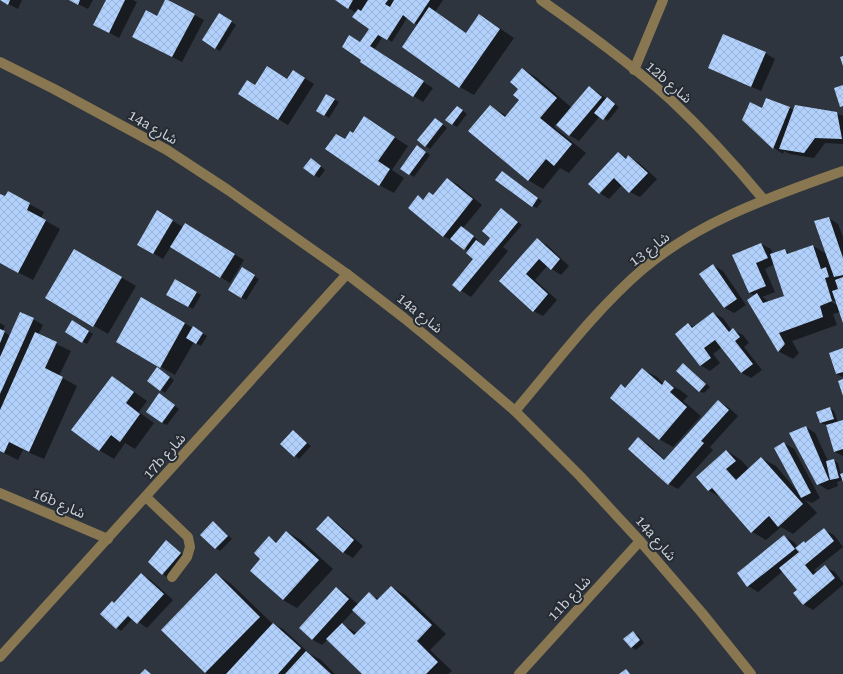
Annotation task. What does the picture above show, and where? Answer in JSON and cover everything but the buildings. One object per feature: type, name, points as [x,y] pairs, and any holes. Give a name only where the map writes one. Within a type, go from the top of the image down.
[{"type":"street","name":"12b شارع","points":[[541,0],[634,70],[669,99],[703,131],[734,164],[764,200]]},
{"type":"street","points":[[634,70],[663,0]]},
{"type":"street","name":"14a شارع","points":[[0,62],[54,89],[167,150],[270,219],[347,274],[410,322],[515,410],[580,476],[640,541],[702,613],[751,674]]},
{"type":"street","name":"شارع 13","points":[[515,410],[619,291],[671,248],[699,230],[729,215],[764,200],[843,171]]},
{"type":"street","name":"17b شارع","points":[[0,657],[347,274]]},
{"type":"street","name":"16b شارع","points":[[0,493],[108,539]]},
{"type":"street","points":[[146,497],[188,537],[190,547],[187,557],[172,577]]},
{"type":"street","name":"11b شارع","points":[[519,674],[640,541]]}]
